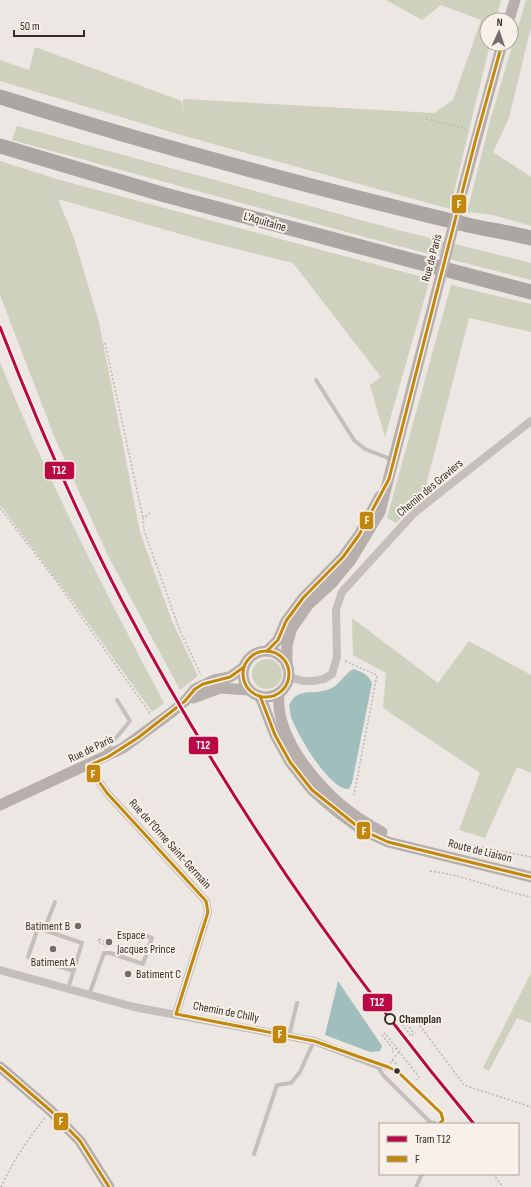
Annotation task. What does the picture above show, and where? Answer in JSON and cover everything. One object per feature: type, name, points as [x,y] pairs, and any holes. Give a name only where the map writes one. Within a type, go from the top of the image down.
[{"type":"highway","points":[[0,97],[73,120],[234,165],[473,226],[531,238]]},
{"type":"highway","name":"L'Aquitaine","points":[[0,146],[165,195],[531,292]]},
{"type":"highway","points":[[473,226],[498,238],[531,246]]},
{"type":"street","points":[[511,12],[515,0]]},
{"type":"street","name":"Rue de Paris","points":[[288,672],[287,646],[292,628],[308,605],[332,583],[351,560],[365,540],[380,512],[464,184],[500,52]]},
{"type":"street","name":"Chemin des Graviers","points":[[288,672],[303,681],[324,679],[332,674],[337,657],[336,610],[342,592],[414,513],[531,421]]},
{"type":"street","name":"Rue de Paris","points":[[267,651],[278,640],[286,621],[303,598],[343,557],[359,535],[389,479]]},
{"type":"street","points":[[267,651],[280,656],[288,672],[286,686],[279,693],[270,697],[260,696],[249,690],[243,675],[244,667],[254,655],[267,651]]},
{"type":"street","name":"Rue de Paris","points":[[0,805],[108,757],[139,737],[172,712],[185,701],[195,689],[203,684],[230,677],[244,667]]},
{"type":"street","name":"Rue de Paris","points":[[185,701],[205,692],[220,688],[249,690]]},
{"type":"street","name":"Route de Liaison","points":[[279,693],[279,710],[286,732],[299,757],[318,782],[339,803],[365,822],[389,836],[422,851]]},
{"type":"street","name":"Route de Liaison","points":[[260,696],[290,762],[312,790],[335,810],[362,830],[388,842],[531,877]]},
{"type":"street","name":"Rue de l'Orme Saint-Germain","points":[[88,766],[107,793],[206,901],[208,912],[206,920],[176,1014]]},
{"type":"street","name":"Chemin de Chilly","points":[[0,970],[134,1007],[314,1041],[376,1064]]},
{"type":"street","points":[[0,1067],[51,1111],[80,1141],[109,1187]]},
{"type":"lane","points":[[316,380],[354,440],[365,449],[394,461]]},
{"type":"lane","points":[[108,757],[106,750],[130,721],[117,700]]},
{"type":"lane","points":[[44,930],[55,902]]},
{"type":"lane","points":[[68,989],[74,971],[82,943],[38,928],[28,957],[74,971]]},
{"type":"lane","points":[[89,995],[104,953],[110,953],[143,964],[152,938],[138,933]]},
{"type":"lane","points":[[289,1036],[297,1003]]},
{"type":"lane","points":[[254,1154],[277,1085],[291,1083],[300,1072],[314,1041]]},
{"type":"lane","name":"Chemin de Chilly","points":[[376,1064],[383,1075],[430,1123]]},
{"type":"lane","name":"Chemin de Chilly","points":[[376,1064],[388,1067],[403,1077],[441,1113],[443,1120],[439,1123]]},
{"type":"lane","points":[[416,1187],[422,1175]]},
{"type":"path","points":[[426,119],[464,128],[475,142]]},
{"type":"path","points":[[105,343],[143,518],[144,530],[154,562],[180,631],[201,677]]},
{"type":"path","points":[[0,508],[54,578],[151,715],[146,719]]},
{"type":"path","points":[[143,518],[150,513]]},
{"type":"path","points":[[337,657],[377,675],[354,795]]},
{"type":"path","points":[[466,844],[531,857]]},
{"type":"path","points":[[430,871],[448,873],[531,897]]},
{"type":"path","points":[[102,944],[98,942],[99,939],[104,941]]},
{"type":"path","points":[[403,1019],[415,1032],[412,1036],[400,1021],[403,1019]]},
{"type":"path","points":[[415,1019],[437,1046],[464,1084],[531,1107]]},
{"type":"path","points":[[393,1049],[382,1035],[385,1033],[419,1077],[417,1079]]},
{"type":"path","points":[[392,1052],[397,1048]]},
{"type":"path","points":[[389,1065],[400,1052]]},
{"type":"path","points":[[1,1187],[13,1161],[26,1141],[51,1111]]},
{"type":"path","points":[[494,1175],[503,1187]]},
{"type":"green space","points":[[386,0],[501,0],[498,12],[479,12],[479,19],[441,5],[422,20]]},
{"type":"green space","points":[[526,0],[531,0],[531,27],[509,118],[493,152],[531,177],[531,226],[493,215],[467,212],[491,117],[510,52],[519,52],[519,23]]},
{"type":"green space","points":[[479,26],[479,52],[488,52],[450,209],[181,135],[0,81],[0,60],[29,70],[35,47],[182,101],[182,118],[183,99],[434,113],[453,100]]},
{"type":"green space","points":[[17,126],[390,228],[531,263],[531,280],[387,243],[12,140]]},
{"type":"green space","points":[[0,161],[60,180],[430,279],[385,437],[370,385],[381,377],[293,263],[208,242],[58,199],[74,238],[99,322],[140,532],[172,621],[198,676],[180,690],[108,556],[54,436],[0,295]]},
{"type":"green space","points":[[451,285],[531,304],[531,332],[469,318],[427,482],[426,493],[396,523],[387,518]]},
{"type":"green space","points":[[0,362],[57,492],[120,619],[164,703],[152,712],[73,602],[0,505]]},
{"type":"green space","points":[[352,618],[438,683],[469,641],[531,675],[531,773],[517,767],[485,838],[459,830],[480,773],[383,708],[386,673],[353,655]]},
{"type":"green space","points":[[267,659],[278,663],[282,674],[278,685],[267,689],[256,685],[252,674],[256,663]]},
{"type":"green space","points":[[531,973],[531,1023],[517,1018],[489,1071],[483,1068]]},
{"type":"water","points":[[353,669],[369,677],[372,683],[352,783],[349,789],[341,787],[333,781],[315,760],[294,725],[289,705],[296,696],[305,693],[327,690],[335,686]]},
{"type":"water","points":[[338,981],[382,1046],[380,1051],[370,1052],[325,1035]]},
{"type":"tram line","name":"T12","points":[[0,327],[42,431],[89,534],[122,601],[199,739],[284,872],[329,937],[424,1063],[473,1123]]},
{"type":"transit line","name":"F","points":[[267,651],[278,640],[286,621],[303,598],[343,557],[359,535],[389,479],[475,142],[500,52]]},
{"type":"transit line","name":"F","points":[[266,651],[279,655],[285,661],[289,674],[285,687],[279,693],[266,697],[253,693],[247,687],[243,674],[247,661],[253,655],[266,651]]},
{"type":"transit line","name":"F","points":[[244,667],[230,677],[203,684],[195,689],[185,701],[139,737],[108,757],[88,766],[107,793],[206,901],[208,912],[176,1014],[314,1041],[388,1067],[398,1072],[441,1113],[443,1120],[440,1123]]},
{"type":"transit line","name":"F","points":[[260,696],[275,735],[290,762],[312,790],[362,830],[388,842],[531,877]]},
{"type":"transit line","name":"F","points":[[0,1067],[51,1111],[80,1141],[109,1187]]},
{"type":"place","name":"Batiment B","points":[[78,926]]},
{"type":"place","name":"Espace Jacques Prince","points":[[109,942]]},
{"type":"place","name":"Batiment A","points":[[53,949]]},
{"type":"place","name":"Batiment C","points":[[128,974]]},
{"type":"place","name":"Champlan","points":[[390,1019]]}]
